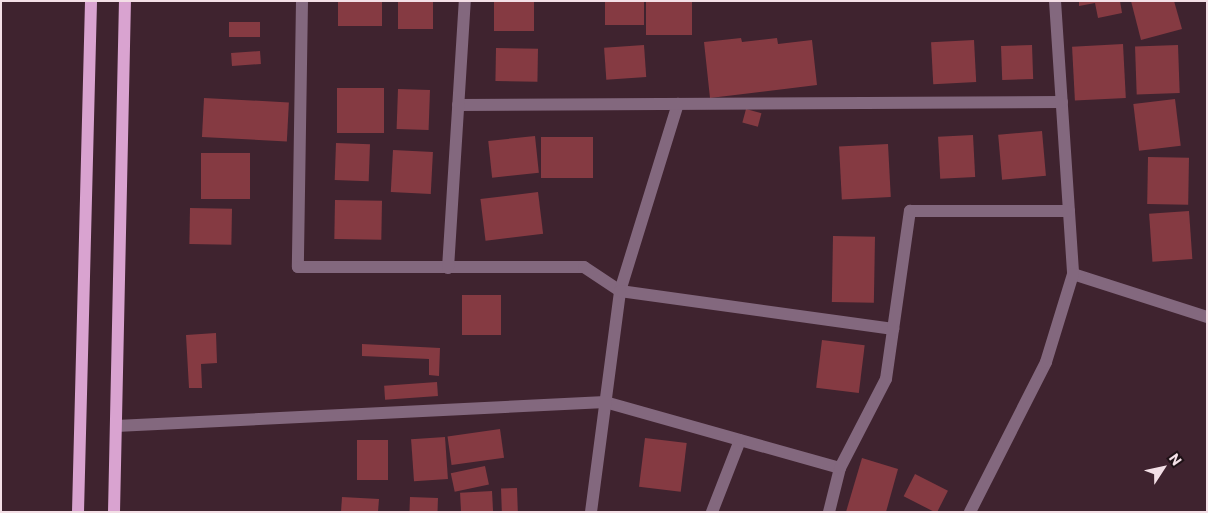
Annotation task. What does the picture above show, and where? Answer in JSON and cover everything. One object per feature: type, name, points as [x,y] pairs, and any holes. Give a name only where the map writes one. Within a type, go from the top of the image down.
[{"type":"main road","points":[[78,512],[91,1]]},
{"type":"main road","points":[[114,512],[125,1]]},
{"type":"street","points":[[302,1],[298,267],[584,268],[620,291],[893,329]]},
{"type":"street","points":[[448,268],[465,1]]},
{"type":"street","points":[[970,512],[1046,362],[1073,274],[1055,1]]},
{"type":"street","points":[[458,105],[1062,102]]},
{"type":"street","points":[[591,512],[620,291],[678,104]]},
{"type":"street","points":[[829,512],[840,468],[886,379],[910,211],[1069,211]]},
{"type":"street","points":[[1073,274],[1207,317]]},
{"type":"street","points":[[116,426],[605,402],[840,468]]},
{"type":"street","points":[[712,512],[740,440]]},
{"type":"building","points":[[338,1],[382,1],[382,26],[338,26]]},
{"type":"building","points":[[398,1],[433,1],[433,29],[398,29]]},
{"type":"building","points":[[494,1],[534,1],[534,31],[494,31]]},
{"type":"building","points":[[605,1],[644,1],[644,25],[605,25]]},
{"type":"building","points":[[646,1],[692,1],[692,35],[646,35]]},
{"type":"building","points":[[1079,1],[1120,1],[1122,13],[1098,18],[1095,3],[1079,6]]},
{"type":"building","points":[[1131,1],[1174,1],[1182,29],[1141,40]]},
{"type":"building","points":[[229,22],[260,22],[260,37],[229,37]]},
{"type":"building","points":[[741,38],[742,42],[777,38],[778,44],[812,40],[817,85],[710,98],[704,42]]},
{"type":"building","points":[[974,40],[976,82],[933,84],[931,42]]},
{"type":"building","points":[[1123,44],[1126,98],[1075,101],[1072,47]]},
{"type":"building","points":[[644,45],[646,77],[606,80],[604,48]]},
{"type":"building","points":[[1032,45],[1033,79],[1002,80],[1001,46]]},
{"type":"building","points":[[1178,45],[1180,93],[1137,94],[1135,47]]},
{"type":"building","points":[[496,48],[538,49],[537,82],[495,81]]},
{"type":"building","points":[[260,51],[261,64],[232,66],[231,53]]},
{"type":"building","points":[[337,88],[384,88],[384,133],[337,133]]},
{"type":"building","points":[[398,89],[430,90],[429,130],[397,129]]},
{"type":"building","points":[[204,98],[289,102],[287,141],[202,137]]},
{"type":"building","points":[[1175,99],[1181,146],[1139,151],[1133,104]]},
{"type":"building","points":[[746,109],[761,113],[758,127],[742,123]]},
{"type":"building","points":[[1042,131],[1046,176],[1002,180],[998,135]]},
{"type":"building","points":[[973,135],[975,177],[940,179],[938,137]]},
{"type":"building","points":[[535,136],[539,173],[492,178],[488,141]]},
{"type":"building","points":[[541,137],[593,137],[593,178],[541,178]]},
{"type":"building","points":[[336,143],[370,144],[369,181],[335,180]]},
{"type":"building","points":[[888,144],[891,197],[842,199],[839,147]]},
{"type":"building","points":[[393,150],[433,152],[431,194],[391,192]]},
{"type":"building","points":[[201,153],[250,153],[250,199],[201,199]]},
{"type":"building","points":[[1148,157],[1189,158],[1188,205],[1147,204]]},
{"type":"building","points":[[538,192],[543,234],[486,241],[480,199]]},
{"type":"building","points":[[335,200],[382,201],[381,240],[334,239]]},
{"type":"building","points":[[190,208],[232,209],[231,245],[189,244]]},
{"type":"building","points":[[1189,211],[1192,259],[1152,262],[1149,214]]},
{"type":"building","points":[[833,236],[875,237],[874,303],[832,302]]},
{"type":"building","points":[[462,295],[501,295],[501,335],[462,335]]},
{"type":"building","points":[[216,333],[217,363],[201,364],[202,388],[189,388],[186,335]]},
{"type":"building","points":[[822,340],[865,345],[859,393],[816,388]]},
{"type":"building","points":[[362,344],[440,348],[439,376],[429,375],[429,359],[362,356]]},
{"type":"building","points":[[437,382],[438,396],[385,400],[384,386]]},
{"type":"building","points":[[500,429],[504,458],[452,465],[448,436]]},
{"type":"building","points":[[445,437],[448,479],[414,481],[411,439]]},
{"type":"building","points":[[645,438],[687,443],[681,492],[639,487]]},
{"type":"building","points":[[357,440],[388,440],[388,480],[357,480]]},
{"type":"building","points":[[862,458],[898,469],[886,512],[846,512]]},
{"type":"building","points":[[485,466],[489,485],[455,492],[451,473]]},
{"type":"building","points":[[915,474],[948,491],[937,512],[904,496]]},
{"type":"building","points":[[517,488],[518,512],[502,512],[501,489]]},
{"type":"building","points":[[492,491],[493,512],[461,512],[460,493]]},
{"type":"building","points":[[342,497],[379,499],[378,512],[341,512]]},
{"type":"building","points":[[410,497],[438,498],[437,512],[409,512]]}]
